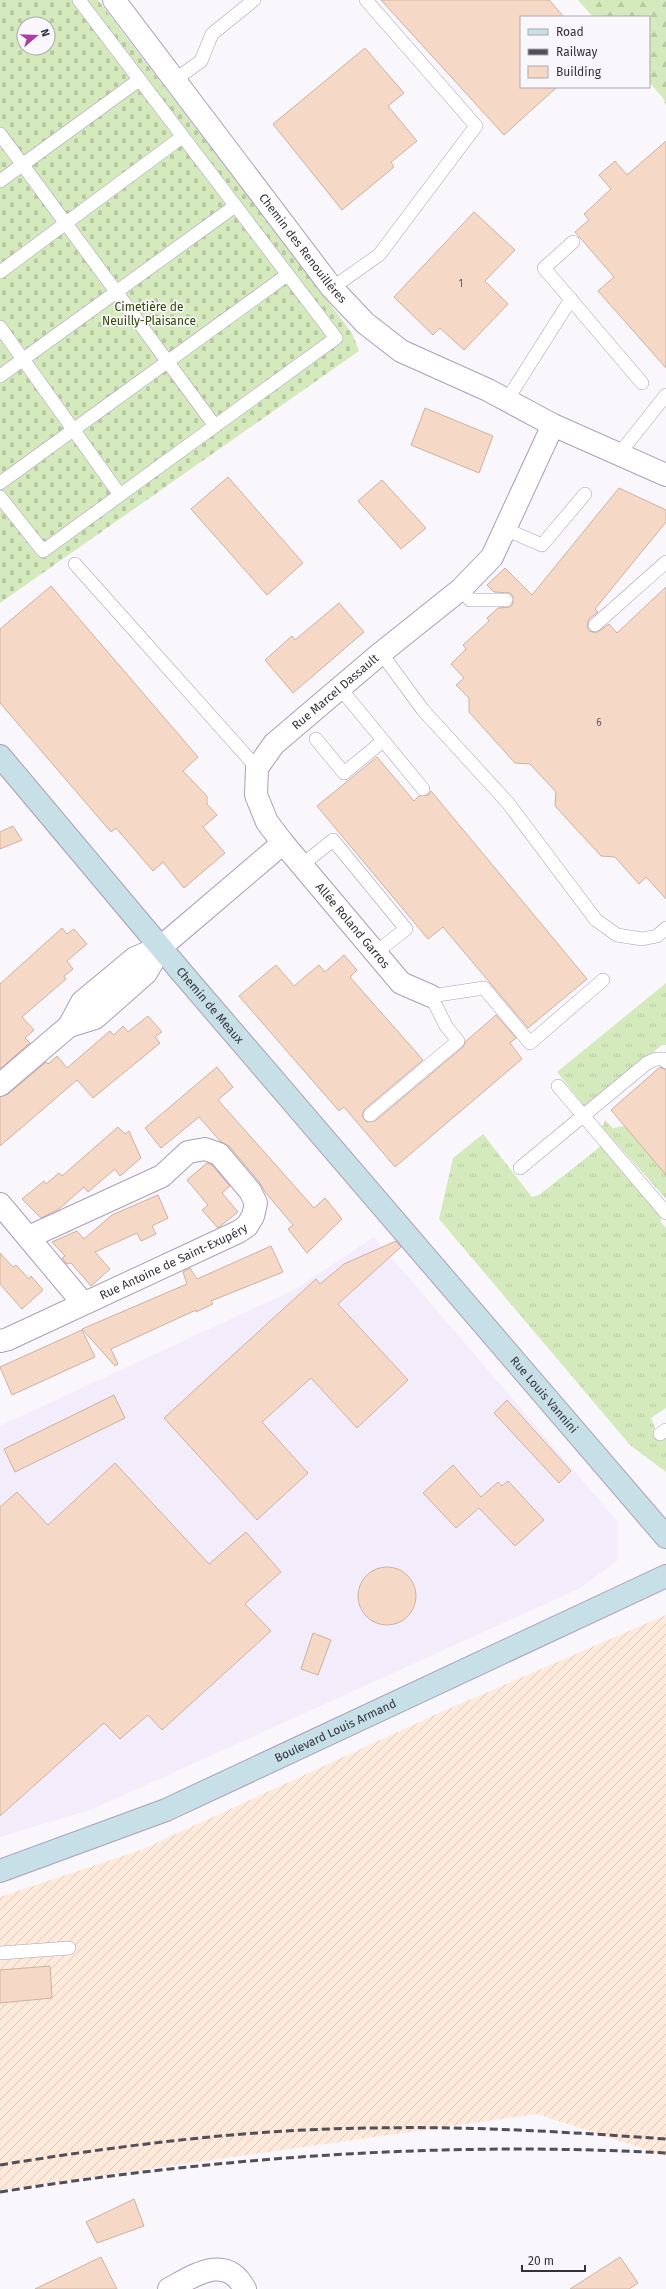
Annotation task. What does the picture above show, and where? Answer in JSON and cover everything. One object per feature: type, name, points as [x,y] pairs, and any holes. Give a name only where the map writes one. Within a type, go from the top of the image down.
[{"type":"main road","name":"Chemin de Meaux","points":[[0,756],[422,1252]]},
{"type":"main road","name":"Rue Louis Vannini","points":[[422,1252],[666,1537]]},
{"type":"main road","name":"Boulevard Louis Armand","points":[[0,1871],[166,1810],[666,1576]]},
{"type":"street","name":"Chemin des Renouillères","points":[[114,0],[332,288],[365,323],[401,351],[506,400],[553,425],[666,475]]},
{"type":"street","name":"Rue Marcel Dassault","points":[[257,768],[274,744],[381,653],[461,589],[492,557],[553,425]]},
{"type":"street","points":[[0,1085],[69,1026],[95,1018],[146,973],[161,947],[283,843],[267,822],[256,795],[257,768]]},
{"type":"street","name":"Allée Roland Garros","points":[[283,843],[401,983],[431,996]]},
{"type":"street","name":"Rue Antoine de Saint-Exupéry","points":[[0,1341],[8,1339],[238,1232],[248,1226],[253,1216],[256,1203],[250,1191],[219,1154],[205,1149],[188,1152],[162,1176],[29,1237]]},
{"type":"street","points":[[0,1204],[83,1303]]},
{"type":"street","points":[[169,2289],[199,2274],[224,2269],[234,2274],[245,2289]]},
{"type":"lane","points":[[0,497],[42,551],[336,338],[234,206],[79,0]]},
{"type":"lane","points":[[175,80],[201,61],[212,34],[254,0]]},
{"type":"lane","points":[[332,288],[379,255],[476,126],[366,0]]},
{"type":"lane","points":[[0,180],[139,80]]},
{"type":"lane","points":[[0,134],[215,426]]},
{"type":"lane","points":[[0,272],[182,137]]},
{"type":"lane","points":[[0,376],[234,206]]},
{"type":"lane","points":[[572,242],[544,268],[642,382]]},
{"type":"lane","points":[[0,482],[287,275]]},
{"type":"lane","points":[[506,400],[571,299]]},
{"type":"lane","points":[[0,327],[22,360],[120,495]]},
{"type":"lane","points":[[619,454],[666,395]]},
{"type":"lane","points":[[505,529],[542,545],[586,494]]},
{"type":"lane","points":[[595,625],[666,562]]},
{"type":"lane","points":[[75,564],[257,768]]},
{"type":"lane","points":[[461,589],[470,600],[506,600]]},
{"type":"lane","points":[[381,653],[423,710],[508,803],[596,920],[617,935],[642,939],[657,936],[666,928]]},
{"type":"lane","points":[[340,688],[423,789]]},
{"type":"lane","points":[[316,739],[344,773],[383,741]]},
{"type":"lane","points":[[302,865],[333,840],[406,929],[376,953]]},
{"type":"lane","points":[[370,1115],[458,1041],[446,1026],[431,996],[484,988],[530,1042],[603,980]]},
{"type":"lane","points":[[520,1168],[647,1063],[656,1059],[664,1059],[666,1062]]},
{"type":"lane","points":[[558,1086],[666,1213]]},
{"type":"lane","points":[[0,1952],[69,1948]]},
{"type":"shaded area","points":[[374,1237],[617,1521],[617,1561],[578,1589],[95,1808],[0,1837],[0,1426],[294,1290]]},
{"type":"shaded area","points":[[666,1615],[666,2156],[537,2114],[0,2190],[0,1897],[141,1850],[437,1714]]},
{"type":"green space","name":"Cimetière de Neuilly-Plaisance","points":[[0,0],[98,0],[352,333],[359,351],[0,603]]},
{"type":"green space","points":[[578,0],[666,0],[666,105],[663,98],[650,83],[650,16],[592,16]]},
{"type":"green space","points":[[666,983],[666,1045],[662,1045],[585,1107],[557,1072]]},
{"type":"green space","points":[[605,1120],[613,1128],[640,1123],[666,1154],[666,1199],[602,1127]]},
{"type":"green space","points":[[483,1134],[532,1197],[539,1195],[601,1146],[661,1216],[661,1222],[666,1228],[666,1408],[651,1418],[656,1430],[666,1437],[666,1472],[630,1445],[439,1219],[453,1158]]},
{"type":"building","points":[[381,0],[549,0],[563,16],[520,16],[520,88],[556,88],[504,135]]},
{"type":"building","points":[[365,48],[404,93],[388,106],[417,141],[391,162],[394,167],[342,210],[273,124]]},
{"type":"building","points":[[666,141],[666,368],[598,291],[614,277],[575,232],[589,220],[584,214],[611,189],[599,175],[615,161],[627,175]]},
{"type":"building","points":[[474,212],[515,250],[485,281],[508,304],[464,350],[440,328],[433,335],[394,297]]},
{"type":"building","points":[[425,408],[493,436],[479,473],[411,445]]},
{"type":"building","points":[[228,477],[303,563],[267,595],[191,509]]},
{"type":"building","points":[[382,480],[426,528],[401,549],[358,501]]},
{"type":"building","points":[[619,488],[666,510],[666,522],[595,609],[598,612],[589,619],[587,626],[589,631],[596,633],[609,624],[617,633],[666,587],[666,899],[646,877],[639,884],[615,857],[601,856],[555,806],[556,792],[530,764],[515,763],[469,712],[469,698],[456,685],[464,678],[451,664],[466,649],[463,645],[489,621],[487,618],[498,608],[510,607],[513,604],[513,596],[510,593],[494,592],[487,585],[505,568],[532,595]]},
{"type":"building","points":[[51,586],[198,757],[183,771],[207,796],[207,804],[217,815],[203,827],[225,853],[184,888],[163,862],[153,871],[116,828],[111,832],[0,703],[0,629]]},
{"type":"building","points":[[339,603],[364,632],[293,693],[265,660],[292,636],[295,640]]},
{"type":"building","points":[[377,757],[414,801],[419,796],[428,795],[431,791],[587,979],[528,1028],[443,927],[428,939],[317,806]]},
{"type":"building","points":[[13,826],[22,840],[0,849],[0,832]]},
{"type":"building","points":[[62,928],[67,934],[74,929],[87,944],[67,961],[73,969],[64,976],[66,979],[22,1017],[34,1030],[25,1038],[30,1043],[0,1069],[0,984]]},
{"type":"building","points":[[344,955],[357,970],[350,977],[423,1060],[365,1109],[362,1116],[367,1122],[375,1121],[463,1047],[466,1041],[496,1015],[516,1038],[510,1043],[522,1059],[395,1167],[344,1107],[339,1111],[239,996],[276,965],[294,986],[319,965],[325,972]]},
{"type":"building","points":[[148,1016],[162,1032],[155,1037],[160,1043],[93,1098],[77,1080],[0,1146],[0,1097],[8,1094],[46,1062],[48,1064],[57,1056],[67,1068],[110,1031],[114,1035],[123,1026],[128,1032]]},
{"type":"building","points":[[217,1067],[233,1087],[218,1100],[314,1208],[325,1198],[342,1219],[307,1253],[288,1229],[293,1225],[265,1192],[260,1183],[229,1146],[221,1142],[199,1117],[161,1148],[145,1128]]},
{"type":"building","points":[[660,1067],[666,1070],[666,1175],[611,1110]]},
{"type":"building","points":[[118,1127],[125,1134],[129,1131],[141,1158],[120,1176],[115,1169],[88,1192],[84,1187],[59,1209],[41,1218],[22,1199],[44,1181],[46,1184],[59,1173],[62,1176]]},
{"type":"building","points":[[207,1163],[212,1165],[230,1186],[222,1193],[238,1212],[218,1228],[202,1210],[208,1205],[187,1180]]},
{"type":"building","points":[[158,1195],[168,1218],[152,1226],[156,1234],[141,1241],[137,1233],[95,1252],[110,1269],[91,1286],[71,1263],[67,1264],[62,1258],[65,1256],[52,1242],[77,1231],[84,1239],[112,1215]]},
{"type":"building","points":[[396,1241],[401,1247],[338,1304],[408,1380],[357,1428],[311,1378],[262,1422],[308,1473],[257,1520],[164,1418],[316,1279],[320,1284],[344,1264]]},
{"type":"building","points":[[271,1246],[283,1272],[211,1301],[213,1304],[196,1312],[196,1310],[111,1349],[118,1364],[115,1366],[82,1329],[187,1284],[183,1272],[190,1268],[197,1279]]},
{"type":"building","points":[[0,1253],[13,1267],[16,1265],[29,1279],[31,1276],[43,1290],[22,1309],[0,1284]]},
{"type":"building","points":[[82,1330],[95,1357],[12,1395],[0,1367]]},
{"type":"building","points":[[114,1395],[125,1418],[15,1472],[4,1449]]},
{"type":"building","points":[[507,1400],[571,1471],[559,1483],[494,1413]]},
{"type":"building","points":[[115,1463],[209,1564],[246,1532],[281,1572],[245,1604],[271,1631],[162,1730],[148,1715],[120,1739],[104,1723],[0,1816],[0,1507],[17,1492],[48,1525]]},
{"type":"building","points":[[453,1465],[481,1497],[498,1482],[502,1486],[508,1481],[544,1520],[515,1546],[479,1508],[456,1528],[423,1493]]},
{"type":"building","points":[[387,1567],[398,1569],[411,1580],[414,1585],[416,1596],[414,1607],[403,1620],[398,1623],[387,1625],[376,1623],[363,1612],[360,1607],[358,1596],[360,1585],[371,1572],[376,1569]]},
{"type":"building","points":[[313,1633],[331,1640],[318,1675],[301,1669]]},
{"type":"building","points":[[50,1966],[52,1998],[0,2003],[0,1970]]},
{"type":"building","points":[[134,2199],[144,2226],[97,2243],[86,2222]]},
{"type":"building","points":[[101,2257],[117,2289],[35,2289]]},
{"type":"building","points":[[620,2257],[638,2283],[629,2289],[570,2289]]},
{"type":"railway","points":[[0,2165],[186,2139],[280,2131],[327,2129],[483,2129],[666,2139]]},
{"type":"railway","points":[[0,2192],[166,2169],[332,2155],[499,2149],[666,2153]]}]
